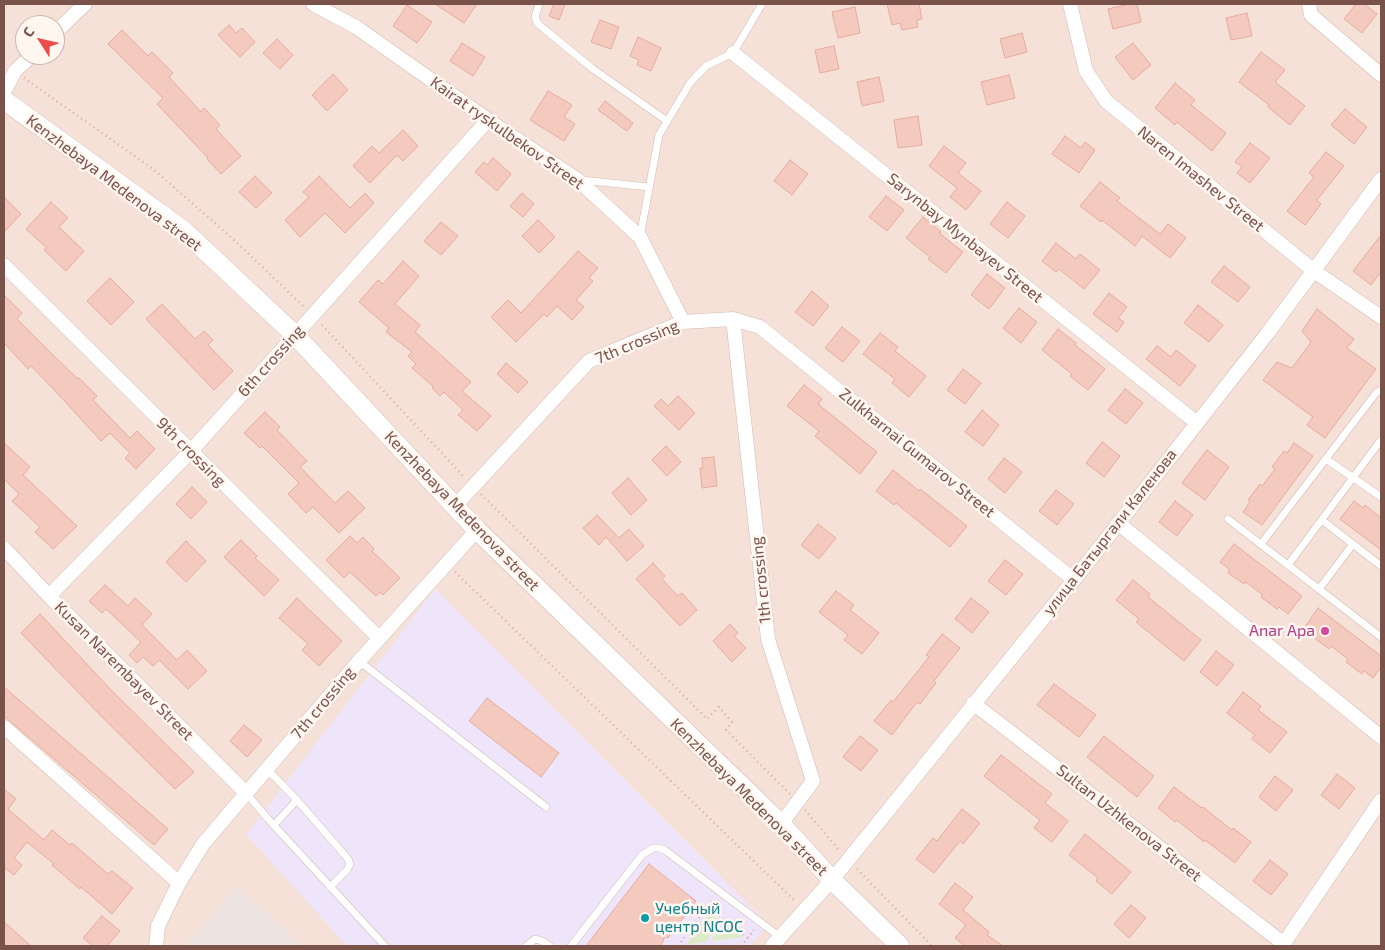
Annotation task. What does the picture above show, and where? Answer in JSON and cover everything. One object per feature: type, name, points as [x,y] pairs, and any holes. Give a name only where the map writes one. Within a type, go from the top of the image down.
[{"type":"street","points":[[65,23],[85,4]]},
{"type":"street","name":"Kairat ryskulbekov Street","points":[[313,4],[356,27],[488,120],[578,180],[640,237],[683,322]]},
{"type":"street","name":"Naren Imashev Street","points":[[1070,4],[1086,71],[1106,101],[1314,272],[1381,316]]},
{"type":"street","points":[[1309,4],[1312,16],[1381,75]]},
{"type":"street","name":"Sarynbay Mynbayev Street","points":[[733,53],[1197,423]]},
{"type":"street","points":[[4,92],[15,71],[21,65]]},
{"type":"street","name":"Kenzhebaya Medenova street","points":[[4,100],[183,230],[295,335],[478,530],[781,824],[832,880],[900,946]]},
{"type":"street","name":"6th crossing","points":[[49,596],[191,451],[488,120]]},
{"type":"street","name":"улица Батыргали Каленова","points":[[776,941],[832,880],[1074,580],[1267,334],[1381,179]]},
{"type":"street","name":"9th crossing","points":[[4,265],[379,638]]},
{"type":"street","name":"7th crossing","points":[[455,506],[589,361],[683,322],[733,319],[760,327]]},
{"type":"street","name":"1th crossing","points":[[733,319],[768,640],[813,781],[781,824]]},
{"type":"street","name":"Zulkharnai Gumarov Street","points":[[760,327],[1074,580]]},
{"type":"street","points":[[1118,523],[1381,737]]},
{"type":"street","name":"7th crossing","points":[[156,946],[158,926],[179,883],[203,844],[379,638],[478,530]]},
{"type":"street","name":"Kusan Narembayev Street","points":[[4,548],[49,596],[246,793]]},
{"type":"street","name":"Sultan Uzhkenova Street","points":[[973,703],[1283,945]]},
{"type":"street","points":[[4,727],[179,883]]},
{"type":"street","points":[[1283,945],[1381,800]]},
{"type":"lane","points":[[539,4],[535,17],[538,24],[593,69],[667,121]]},
{"type":"lane","points":[[640,237],[659,135],[690,83],[706,66],[733,53],[762,4]]},
{"type":"lane","points":[[578,180],[649,187]]},
{"type":"lane","points":[[1261,544],[1376,393],[1381,390]]},
{"type":"lane","points":[[1288,565],[1381,440]]},
{"type":"lane","points":[[1326,459],[1381,498]]},
{"type":"lane","points":[[1228,519],[1381,637]]},
{"type":"lane","points":[[1322,520],[1381,566]]},
{"type":"lane","points":[[1319,589],[1353,544]]},
{"type":"lane","points":[[359,661],[546,807]]},
{"type":"lane","points":[[267,769],[348,858],[350,864],[347,870],[330,887]]},
{"type":"lane","points":[[246,793],[385,946]]},
{"type":"lane","points":[[274,825],[297,800]]},
{"type":"lane","points":[[571,946],[642,855],[653,848],[660,848],[666,851],[760,921],[776,941]]},
{"type":"lane","points":[[526,946],[535,939],[550,946]]},
{"type":"path","points":[[446,564],[804,910]]},
{"type":"path","points":[[678,946],[720,891]]},
{"type":"path","points":[[707,907],[748,938]]},
{"type":"path","points":[[741,946],[760,921]]},
{"type":"shaded area","points":[[4,4],[1381,4],[1381,946],[4,946]]},
{"type":"shaded area","points":[[435,589],[768,924],[750,946],[347,946],[246,834]]},
{"type":"shaded area","points":[[237,887],[303,946],[184,946]]},
{"type":"green space","points":[[710,912],[718,919],[714,923],[714,930],[706,942],[686,945]]},
{"type":"green space","points":[[727,925],[743,937],[711,941],[717,932],[724,931]]},
{"type":"building","points":[[435,4],[477,4],[464,23]]},
{"type":"building","points":[[554,4],[565,4],[559,20],[549,16]]},
{"type":"building","points":[[887,4],[919,4],[922,19],[917,20],[918,27],[902,30],[900,23],[892,25]]},
{"type":"building","points":[[1137,4],[1141,22],[1113,29],[1108,9]]},
{"type":"building","points":[[1356,4],[1364,4],[1377,14],[1362,33],[1344,19]]},
{"type":"building","points":[[407,5],[432,22],[417,43],[393,26]]},
{"type":"building","points":[[855,7],[860,33],[838,38],[832,12]]},
{"type":"building","points":[[1247,13],[1252,36],[1231,40],[1226,18]]},
{"type":"building","points":[[600,20],[619,27],[611,49],[591,42]]},
{"type":"building","points":[[229,25],[236,33],[242,28],[255,42],[240,57],[218,35]]},
{"type":"building","points":[[122,30],[148,56],[152,52],[173,73],[169,77],[201,112],[204,108],[220,125],[216,129],[241,156],[221,174],[157,104],[163,98],[108,44]]},
{"type":"building","points":[[1022,33],[1027,52],[1005,58],[1000,39]]},
{"type":"building","points":[[638,37],[661,48],[651,71],[637,65],[639,60],[630,56]]},
{"type":"building","points":[[277,39],[293,55],[280,69],[263,53]]},
{"type":"building","points":[[462,43],[485,57],[473,76],[450,61]]},
{"type":"building","points":[[1133,43],[1151,65],[1133,80],[1115,57]]},
{"type":"building","points":[[834,46],[839,69],[820,73],[815,50]]},
{"type":"building","points":[[1261,52],[1285,70],[1275,82],[1305,106],[1290,125],[1268,107],[1269,105],[1239,82]]},
{"type":"building","points":[[333,74],[348,90],[327,111],[312,95]]},
{"type":"building","points":[[1009,75],[1015,98],[987,105],[981,82]]},
{"type":"building","points":[[879,77],[884,101],[862,106],[857,82]]},
{"type":"building","points":[[1175,83],[1195,100],[1191,105],[1226,133],[1212,151],[1177,122],[1175,125],[1155,108]]},
{"type":"building","points":[[548,91],[572,105],[564,117],[575,124],[564,141],[530,120]]},
{"type":"building","points":[[605,101],[633,123],[627,131],[598,110]]},
{"type":"building","points":[[1345,109],[1367,127],[1354,144],[1331,125]]},
{"type":"building","points":[[918,116],[922,145],[898,148],[894,120]]},
{"type":"building","points":[[403,130],[418,146],[403,161],[397,155],[370,183],[353,166],[372,146],[379,153]]},
{"type":"building","points":[[1065,136],[1081,148],[1085,142],[1095,150],[1079,173],[1052,154]]},
{"type":"building","points":[[1250,143],[1270,158],[1250,183],[1237,173],[1242,167],[1235,162]]},
{"type":"building","points":[[944,146],[966,163],[958,173],[981,191],[966,210],[950,197],[957,188],[929,166]]},
{"type":"building","points":[[1326,152],[1344,166],[1317,200],[1321,204],[1305,225],[1287,211],[1314,177],[1309,173]]},
{"type":"building","points":[[493,158],[511,174],[497,191],[475,172],[484,162],[487,165]]},
{"type":"building","points":[[790,160],[808,174],[792,195],[774,181]]},
{"type":"building","points":[[255,176],[272,193],[256,208],[239,192]]},
{"type":"building","points":[[319,176],[350,208],[365,193],[374,203],[345,233],[325,213],[300,237],[285,220],[309,197],[303,192]]},
{"type":"building","points":[[1100,182],[1120,198],[1117,201],[1160,234],[1168,224],[1186,238],[1170,258],[1142,236],[1135,246],[1102,220],[1101,222],[1080,206]]},
{"type":"building","points":[[522,193],[534,204],[523,217],[510,206]]},
{"type":"building","points":[[886,196],[904,210],[887,231],[869,217]]},
{"type":"building","points":[[4,197],[21,214],[4,232]]},
{"type":"building","points":[[51,202],[68,218],[59,227],[84,251],[66,271],[44,250],[47,248],[26,229]]},
{"type":"building","points":[[1007,202],[1025,216],[1008,238],[990,224]]},
{"type":"building","points":[[923,217],[941,232],[939,233],[963,252],[946,273],[928,259],[930,257],[906,238]]},
{"type":"building","points":[[538,220],[555,237],[539,253],[522,236]]},
{"type":"building","points":[[441,222],[458,236],[441,255],[424,241]]},
{"type":"building","points":[[1381,235],[1381,272],[1371,285],[1353,271]]},
{"type":"building","points":[[1056,243],[1076,259],[1080,254],[1100,270],[1084,289],[1059,269],[1056,272],[1042,261]]},
{"type":"building","points":[[578,251],[598,268],[589,278],[593,281],[576,300],[584,307],[572,320],[557,306],[547,317],[544,314],[516,342],[491,317],[508,300],[521,313]]},
{"type":"building","points":[[403,261],[419,276],[395,304],[420,325],[415,332],[471,382],[462,391],[491,416],[477,431],[458,415],[463,410],[444,392],[440,396],[432,388],[434,387],[412,368],[416,364],[408,356],[412,352],[386,332],[389,328],[359,302],[378,280],[383,284]]},
{"type":"building","points":[[1224,266],[1250,287],[1238,302],[1211,282]]},
{"type":"building","points":[[987,274],[1005,288],[989,309],[971,295]]},
{"type":"building","points":[[110,278],[134,302],[111,325],[87,301]]},
{"type":"building","points":[[812,291],[829,306],[813,326],[795,312]]},
{"type":"building","points":[[1109,293],[1127,307],[1118,318],[1124,322],[1117,332],[1093,314]]},
{"type":"building","points":[[4,295],[22,313],[17,319],[97,396],[93,400],[130,438],[137,431],[155,449],[136,469],[125,458],[130,453],[110,433],[101,441],[31,366],[28,369],[4,343]]},
{"type":"building","points":[[162,304],[195,339],[204,331],[213,340],[208,345],[233,371],[214,390],[146,319]]},
{"type":"building","points":[[1198,305],[1223,325],[1209,342],[1184,323]]},
{"type":"building","points":[[1019,308],[1037,322],[1021,343],[1003,328]]},
{"type":"building","points":[[1317,309],[1354,339],[1347,348],[1376,369],[1325,438],[1307,425],[1313,417],[1263,380],[1277,362],[1292,368],[1311,342],[1302,331]]},
{"type":"building","points":[[842,327],[860,341],[843,362],[825,348]]},
{"type":"building","points":[[1058,329],[1105,369],[1088,390],[1070,376],[1072,374],[1042,350]]},
{"type":"building","points":[[880,333],[898,347],[895,351],[926,376],[909,397],[892,383],[895,379],[863,354]]},
{"type":"building","points":[[1157,346],[1171,357],[1176,350],[1196,366],[1180,386],[1146,359]]},
{"type":"building","points":[[506,363],[528,382],[518,393],[497,374]]},
{"type":"building","points":[[963,369],[981,383],[965,404],[947,390]]},
{"type":"building","points":[[804,385],[822,399],[818,404],[877,452],[860,474],[815,436],[819,431],[787,406]]},
{"type":"building","points":[[1125,389],[1143,403],[1126,424],[1108,410]]},
{"type":"building","points":[[678,396],[695,413],[679,430],[654,406],[661,399],[668,406]]},
{"type":"building","points":[[982,410],[999,425],[983,446],[965,432]]},
{"type":"building","points":[[265,412],[280,427],[277,430],[307,461],[300,467],[335,503],[348,491],[365,508],[339,533],[313,507],[306,513],[288,494],[299,483],[262,446],[260,448],[244,433]]},
{"type":"building","points":[[1102,442],[1120,456],[1104,477],[1086,463]]},
{"type":"building","points":[[4,443],[30,467],[23,475],[77,526],[53,549],[35,532],[40,527],[12,501],[19,494],[4,479]]},
{"type":"building","points":[[1294,443],[1313,456],[1262,525],[1243,512],[1250,502],[1248,500],[1275,469],[1272,467],[1284,451],[1287,453]]},
{"type":"building","points":[[666,446],[681,462],[667,476],[652,460]]},
{"type":"building","points":[[1207,450],[1229,467],[1205,500],[1182,483]]},
{"type":"building","points":[[714,457],[717,486],[702,488],[700,468],[703,468],[702,458]]},
{"type":"building","points":[[1004,458],[1022,472],[1005,493],[988,479]]},
{"type":"building","points":[[893,470],[967,526],[950,547],[896,503],[894,505],[876,491]]},
{"type":"building","points":[[628,478],[647,500],[631,515],[612,493]]},
{"type":"building","points":[[192,487],[207,502],[191,519],[176,504]]},
{"type":"building","points":[[1056,490],[1074,504],[1057,525],[1039,511]]},
{"type":"building","points":[[1175,501],[1193,515],[1177,536],[1159,522]]},
{"type":"building","points":[[1354,501],[1363,508],[1365,505],[1381,518],[1381,550],[1340,519]]},
{"type":"building","points":[[597,515],[619,538],[629,529],[644,546],[627,561],[606,537],[599,545],[583,528]]},
{"type":"building","points":[[818,524],[836,538],[819,559],[801,545]]},
{"type":"building","points":[[350,536],[357,543],[363,537],[374,549],[372,551],[400,578],[383,595],[380,592],[376,596],[350,572],[344,578],[326,560]]},
{"type":"building","points":[[241,540],[257,556],[255,558],[279,580],[264,596],[224,557]]},
{"type":"building","points":[[186,541],[206,561],[186,582],[166,562]]},
{"type":"building","points":[[1234,544],[1302,596],[1288,614],[1279,607],[1277,609],[1261,597],[1263,595],[1246,582],[1244,584],[1228,573],[1230,570],[1220,562]]},
{"type":"building","points":[[1005,560],[1023,574],[1006,595],[988,581]]},
{"type":"building","points":[[653,563],[665,576],[662,579],[678,596],[682,593],[697,610],[680,626],[636,579]]},
{"type":"building","points":[[1133,580],[1150,594],[1148,597],[1201,640],[1184,661],[1136,622],[1139,619],[1116,600]]},
{"type":"building","points":[[105,585],[128,606],[135,598],[152,614],[142,625],[177,660],[187,650],[207,671],[188,689],[159,660],[153,666],[143,657],[137,663],[129,655],[141,642],[106,609],[102,613],[89,601]]},
{"type":"building","points":[[836,591],[854,605],[850,610],[879,633],[862,654],[844,640],[848,635],[819,612]]},
{"type":"building","points":[[297,598],[342,641],[319,666],[302,650],[308,644],[279,618]]},
{"type":"building","points":[[971,598],[989,612],[972,633],[955,619]]},
{"type":"building","points":[[1318,608],[1381,656],[1381,667],[1373,678],[1364,671],[1362,674],[1346,662],[1348,659],[1331,646],[1329,649],[1313,637],[1315,634],[1305,627]]},
{"type":"building","points":[[40,614],[112,691],[194,772],[175,789],[21,633]]},
{"type":"building","points":[[730,624],[738,633],[734,636],[746,648],[732,662],[713,641]]},
{"type":"building","points":[[942,634],[960,648],[934,681],[936,683],[920,704],[917,702],[892,735],[874,721],[891,700],[893,702],[929,657],[926,655]]},
{"type":"building","points":[[1216,651],[1234,665],[1217,686],[1200,672]]},
{"type":"building","points":[[1054,684],[1096,715],[1079,737],[1037,705]]},
{"type":"building","points":[[4,687],[168,829],[154,845],[4,716]]},
{"type":"building","points":[[1243,692],[1261,706],[1258,710],[1287,732],[1270,753],[1252,739],[1255,735],[1227,713]]},
{"type":"building","points":[[487,698],[559,753],[541,777],[469,721]]},
{"type":"building","points":[[244,725],[262,740],[247,757],[230,741]]},
{"type":"building","points":[[860,736],[878,750],[861,771],[843,757]]},
{"type":"building","points":[[1104,736],[1154,776],[1137,797],[1087,757]]},
{"type":"building","points":[[1001,755],[1052,794],[1045,803],[1068,821],[1052,842],[1034,828],[1040,820],[984,776]]},
{"type":"building","points":[[1337,774],[1355,788],[1339,809],[1321,795]]},
{"type":"building","points":[[1275,776],[1293,790],[1276,811],[1259,797]]},
{"type":"building","points":[[1174,787],[1251,842],[1235,863],[1205,840],[1204,842],[1177,820],[1175,822],[1158,808]]},
{"type":"building","points":[[4,789],[16,799],[8,809],[44,840],[52,830],[70,845],[72,843],[108,874],[112,871],[133,888],[112,914],[81,887],[80,889],[27,842],[14,858],[22,865],[14,875],[5,868],[4,870]]},
{"type":"building","points":[[962,809],[980,823],[963,844],[960,841],[934,873],[916,859],[933,838],[937,841]]},
{"type":"building","points":[[1085,834],[1131,872],[1112,894],[1096,881],[1098,878],[1069,855]]},
{"type":"building","points":[[1270,860],[1288,874],[1271,895],[1253,881]]},
{"type":"building","name":"Учебный центр NCOC","points":[[649,864],[696,901],[668,938],[665,936],[661,946],[586,946]]},
{"type":"building","points":[[955,883],[973,897],[963,910],[989,932],[987,935],[1003,946],[965,946],[955,938],[966,925],[939,904]]},
{"type":"building","points":[[1131,905],[1146,918],[1129,938],[1114,924]]},
{"type":"building","points":[[102,916],[120,931],[107,946],[93,946],[83,938]]},
{"type":"building","points":[[4,922],[31,946],[4,946]]},
{"type":"place","name":"Anar Apa","points":[[1325,631]]},
{"type":"place","name":"Учебный центр NCOC","points":[[645,918]]}]
